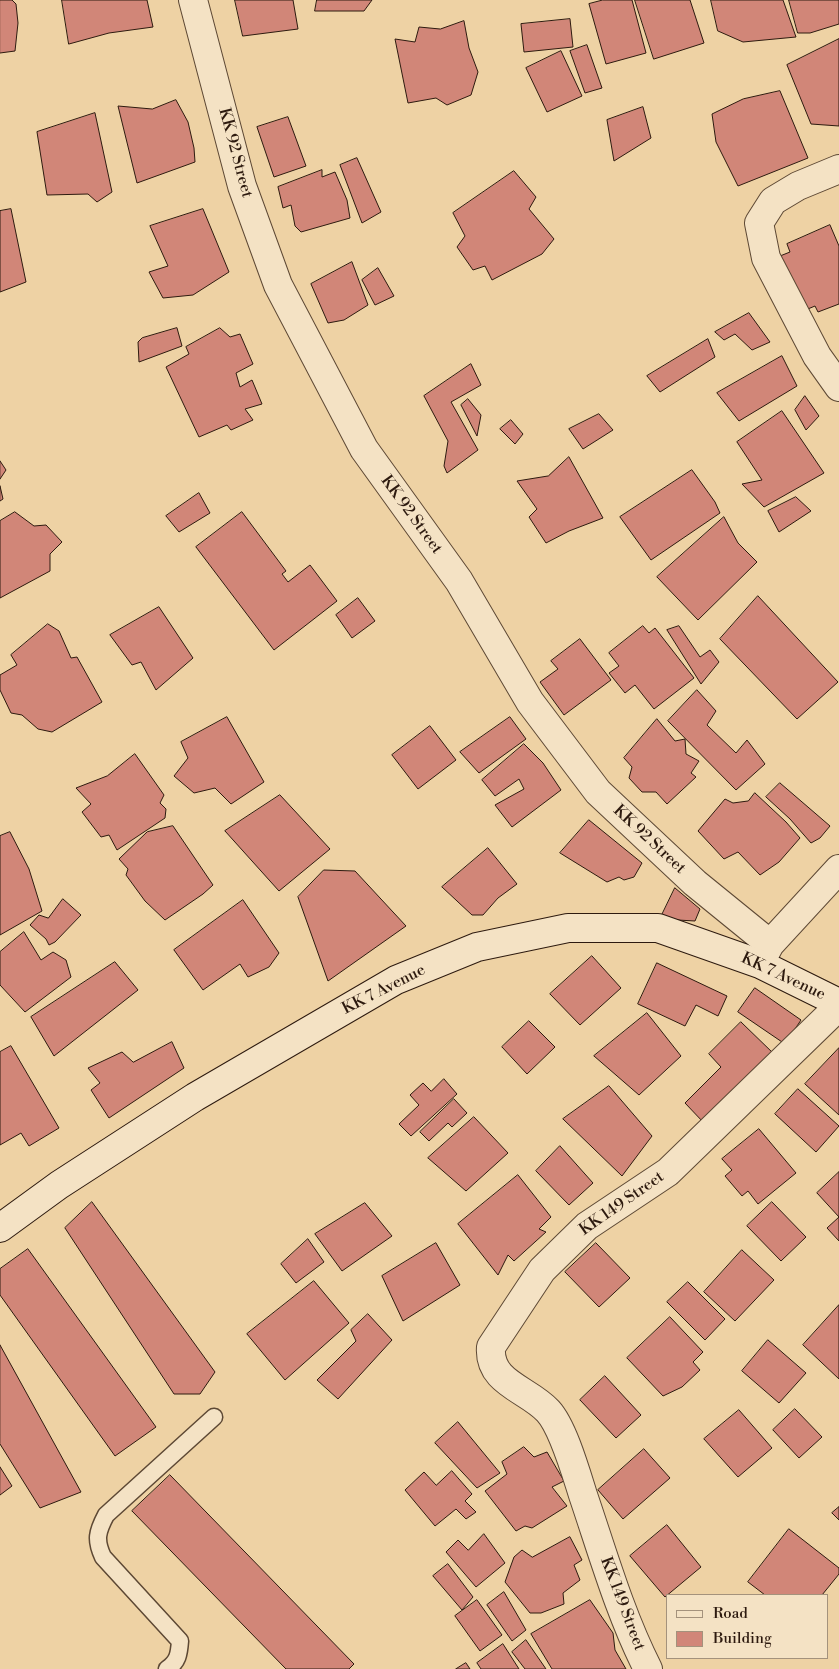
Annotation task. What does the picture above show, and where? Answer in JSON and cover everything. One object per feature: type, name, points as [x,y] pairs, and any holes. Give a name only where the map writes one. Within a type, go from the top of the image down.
[{"type":"street","name":"KK 92 Street","points":[[193,0],[242,186],[278,284],[364,449],[459,581],[530,702],[598,792],[695,882],[765,954]]},
{"type":"street","points":[[839,169],[798,186],[773,201],[759,223],[766,258],[817,356],[839,387]]},
{"type":"street","points":[[765,954],[839,869]]},
{"type":"street","name":"KK 7 Avenue","points":[[0,1228],[58,1185],[195,1097],[396,980],[477,947],[568,928],[658,928],[765,954],[839,1005]]},
{"type":"street","name":"KK 149 Street","points":[[648,1669],[630,1634],[566,1446],[548,1411],[498,1373],[490,1360],[491,1347],[542,1270],[587,1226],[668,1172],[839,1005]]},
{"type":"lane","points":[[166,1669],[175,1664],[179,1653],[180,1641],[103,1557],[97,1544],[97,1531],[106,1515],[214,1417]]},
{"type":"building","points":[[0,0],[12,0],[16,4],[18,23],[15,51],[0,53]]},
{"type":"building","points":[[62,0],[147,0],[153,27],[109,33],[69,44]]},
{"type":"building","points":[[235,0],[293,0],[298,29],[243,36]]},
{"type":"building","points":[[317,0],[372,0],[364,11],[315,11]]},
{"type":"building","points":[[603,0],[632,0],[646,53],[606,64],[589,4]]},
{"type":"building","points":[[635,0],[690,0],[704,43],[654,59]]},
{"type":"building","points":[[711,0],[783,0],[796,37],[743,42],[718,31]]},
{"type":"building","points":[[789,0],[839,0],[839,24],[810,33],[798,33]]},
{"type":"building","points":[[570,19],[573,47],[524,52],[521,24]]},
{"type":"building","points":[[464,21],[469,48],[478,72],[471,95],[447,105],[436,98],[408,103],[395,39],[415,42],[419,27],[440,29]]},
{"type":"building","points":[[839,39],[839,126],[811,124],[787,65]]},
{"type":"building","points":[[587,45],[602,88],[585,93],[570,51]]},
{"type":"building","points":[[561,51],[582,96],[547,112],[526,68]]},
{"type":"building","points":[[780,91],[808,158],[738,186],[716,142],[712,114],[743,99]]},
{"type":"building","points":[[176,100],[188,122],[195,162],[137,183],[118,106],[152,109]]},
{"type":"building","points":[[643,107],[651,138],[614,161],[607,120]]},
{"type":"building","points":[[95,113],[112,192],[97,202],[88,194],[47,195],[37,132]]},
{"type":"building","points":[[288,117],[306,166],[274,177],[257,127]]},
{"type":"building","points":[[357,158],[381,212],[362,223],[340,165]]},
{"type":"building","points":[[322,170],[322,177],[335,172],[347,200],[350,218],[301,232],[295,226],[291,205],[283,208],[278,187]]},
{"type":"building","points":[[514,171],[536,197],[529,209],[554,239],[542,254],[492,280],[485,266],[473,270],[457,247],[465,236],[453,213]]},
{"type":"building","points":[[11,209],[26,282],[0,292],[0,211]]},
{"type":"building","points":[[203,209],[229,272],[193,295],[163,298],[149,272],[168,266],[150,226]]},
{"type":"building","points":[[830,225],[839,246],[839,304],[818,312],[815,306],[803,311],[780,256],[790,252],[787,244]]},
{"type":"building","points":[[352,262],[368,305],[344,320],[328,323],[311,284]]},
{"type":"building","points":[[378,268],[394,296],[375,305],[362,280]]},
{"type":"building","points":[[749,313],[770,342],[752,350],[735,334],[724,340],[715,332]]},
{"type":"building","points":[[177,328],[182,346],[139,362],[138,342],[142,338]]},
{"type":"building","points":[[220,328],[230,337],[240,334],[253,364],[236,373],[240,387],[252,380],[262,404],[245,409],[253,420],[231,430],[227,425],[199,437],[166,367],[189,354],[186,347]]},
{"type":"building","points":[[708,339],[715,357],[660,392],[647,376]]},
{"type":"building","points":[[782,356],[797,386],[739,421],[717,393]]},
{"type":"building","points":[[471,364],[481,385],[451,402],[478,450],[447,473],[444,466],[448,441],[424,396]]},
{"type":"building","points":[[805,396],[819,416],[806,430],[795,410]]},
{"type":"building","points":[[468,399],[481,415],[477,436],[461,405]]},
{"type":"building","points":[[782,411],[824,473],[764,507],[742,484],[762,480],[737,442]]},
{"type":"building","points":[[599,414],[613,430],[583,449],[569,429]]},
{"type":"building","points":[[511,420],[523,434],[515,444],[500,429]]},
{"type":"building","points":[[569,457],[603,518],[569,531],[546,543],[529,517],[537,509],[517,481],[548,476]]},
{"type":"building","points":[[0,461],[6,470],[0,479]]},
{"type":"building","points":[[692,470],[715,502],[720,513],[651,560],[620,517]]},
{"type":"building","points":[[0,486],[3,499],[0,501]]},
{"type":"building","points":[[199,493],[210,513],[179,532],[166,516]]},
{"type":"building","points":[[796,497],[811,511],[779,532],[768,511]]},
{"type":"building","points":[[15,512],[34,526],[46,525],[62,542],[50,554],[50,571],[0,598],[0,521]]},
{"type":"building","points":[[242,512],[286,571],[282,574],[288,582],[310,565],[337,601],[274,650],[196,547]]},
{"type":"building","points":[[724,517],[738,543],[757,562],[698,620],[657,577]]},
{"type":"building","points":[[758,596],[838,682],[797,719],[720,639]]},
{"type":"building","points":[[358,598],[375,621],[352,638],[336,615]]},
{"type":"building","points":[[159,607],[193,658],[156,690],[141,662],[132,665],[110,635]]},
{"type":"building","points":[[48,624],[59,631],[71,658],[77,657],[102,702],[52,732],[38,729],[22,715],[11,713],[0,690],[0,675],[17,665],[11,655]]},
{"type":"building","points":[[643,626],[649,633],[655,628],[694,678],[654,709],[635,685],[625,693],[609,673],[619,666],[609,653]]},
{"type":"building","points":[[679,626],[700,657],[710,650],[719,662],[701,684],[667,630]]},
{"type":"building","points":[[580,639],[611,680],[564,715],[540,682],[558,669],[551,661]]},
{"type":"building","points":[[697,690],[716,711],[707,725],[736,753],[747,740],[765,764],[736,790],[668,721]]},
{"type":"building","points":[[227,717],[264,782],[231,804],[215,788],[194,793],[174,776],[188,758],[181,742]]},
{"type":"building","points":[[510,717],[526,739],[479,773],[460,752]]},
{"type":"building","points":[[657,719],[675,741],[685,739],[686,754],[699,761],[691,773],[696,777],[667,804],[656,792],[642,792],[629,778],[632,767],[624,758]]},
{"type":"building","points":[[430,726],[456,760],[418,789],[392,755]]},
{"type":"building","points":[[524,744],[543,763],[561,790],[512,827],[495,805],[524,789],[519,779],[495,796],[482,780]]},
{"type":"building","points":[[135,754],[164,795],[160,803],[166,809],[165,818],[117,850],[109,835],[101,837],[82,812],[91,804],[76,788],[107,776]]},
{"type":"building","points":[[780,783],[830,826],[820,838],[811,843],[790,819],[766,797]]},
{"type":"building","points":[[755,793],[800,838],[779,862],[760,875],[738,852],[724,859],[698,831],[725,799],[733,803],[748,801]]},
{"type":"building","points":[[280,795],[330,849],[279,891],[225,831]]},
{"type":"building","points":[[589,820],[642,863],[634,877],[624,880],[619,877],[607,882],[560,853]]},
{"type":"building","points":[[173,826],[213,885],[165,920],[145,901],[126,875],[128,869],[119,859],[147,832]]},
{"type":"building","points":[[10,832],[29,869],[42,911],[0,935],[0,836]]},
{"type":"building","points":[[488,848],[517,884],[498,898],[483,915],[472,915],[442,887]]},
{"type":"building","points":[[324,870],[355,871],[406,926],[328,981],[298,897]]},
{"type":"building","points":[[675,888],[700,909],[695,921],[660,919]]},
{"type":"building","points":[[63,899],[81,915],[55,942],[49,945],[46,939],[30,925],[39,915],[48,918]]},
{"type":"building","points":[[243,900],[279,953],[269,967],[248,977],[240,964],[203,990],[174,950]]},
{"type":"building","points":[[24,932],[41,960],[53,952],[66,960],[71,977],[25,1012],[0,985],[0,952]]},
{"type":"building","points":[[592,956],[621,988],[580,1025],[550,994]]},
{"type":"building","points":[[115,962],[138,990],[54,1056],[31,1017]]},
{"type":"building","points":[[657,963],[727,996],[718,1016],[696,1005],[685,1026],[638,1004]]},
{"type":"building","points":[[755,988],[801,1020],[785,1044],[738,1012]]},
{"type":"building","points":[[647,1013],[681,1056],[639,1095],[594,1056]]},
{"type":"building","points":[[529,1021],[555,1047],[527,1074],[502,1047]]},
{"type":"building","points":[[741,1022],[774,1054],[704,1123],[685,1103],[721,1067],[709,1054]]},
{"type":"building","points":[[172,1042],[184,1068],[109,1118],[91,1090],[100,1083],[88,1068],[122,1052],[133,1062]]},
{"type":"building","points":[[11,1046],[59,1128],[29,1146],[21,1133],[0,1145],[0,1052]]},
{"type":"building","points":[[839,1048],[839,1115],[805,1084]]},
{"type":"building","points":[[444,1079],[457,1094],[411,1136],[399,1124],[419,1105],[410,1095],[423,1083],[431,1091]]},
{"type":"building","points":[[609,1086],[652,1136],[622,1176],[563,1119]]},
{"type":"building","points":[[798,1089],[839,1126],[816,1152],[775,1114]]},
{"type":"building","points":[[454,1099],[467,1113],[452,1127],[448,1123],[429,1141],[420,1132]]},
{"type":"building","points":[[474,1117],[508,1153],[466,1191],[428,1158]]},
{"type":"building","points":[[759,1129],[796,1173],[758,1204],[748,1191],[742,1196],[725,1176],[732,1170],[722,1159]]},
{"type":"building","points":[[560,1146],[593,1183],[569,1205],[536,1171]]},
{"type":"building","points":[[839,1172],[839,1217],[817,1193]]},
{"type":"building","points":[[518,1175],[551,1217],[539,1229],[546,1232],[514,1261],[508,1255],[498,1275],[458,1224]]},
{"type":"building","points":[[92,1202],[215,1372],[200,1394],[174,1394],[65,1228]]},
{"type":"building","points":[[772,1202],[806,1237],[781,1261],[747,1226]]},
{"type":"building","points":[[365,1203],[392,1236],[342,1271],[315,1234]]},
{"type":"building","points":[[839,1217],[839,1241],[827,1228]]},
{"type":"building","points":[[308,1239],[324,1262],[296,1283],[281,1264]]},
{"type":"building","points":[[436,1243],[460,1285],[403,1321],[382,1276]]},
{"type":"building","points":[[596,1243],[630,1278],[599,1307],[565,1272]]},
{"type":"building","points":[[28,1249],[156,1427],[115,1456],[0,1295],[0,1269]]},
{"type":"building","points":[[742,1250],[774,1280],[735,1321],[704,1292]]},
{"type":"building","points":[[314,1281],[349,1323],[285,1380],[247,1334]]},
{"type":"building","points":[[688,1282],[725,1319],[705,1340],[667,1302]]},
{"type":"building","points":[[839,1305],[839,1379],[803,1345]]},
{"type":"building","points":[[368,1314],[392,1340],[338,1399],[317,1380],[356,1341],[351,1330]]},
{"type":"building","points":[[670,1317],[703,1352],[693,1362],[700,1370],[682,1387],[663,1396],[627,1358]]},
{"type":"building","points":[[768,1340],[806,1373],[779,1403],[742,1371]]},
{"type":"building","points":[[0,1345],[81,1492],[40,1508],[0,1444]]},
{"type":"building","points":[[605,1376],[641,1415],[616,1438],[580,1400]]},
{"type":"building","points":[[795,1409],[822,1437],[799,1458],[773,1430]]},
{"type":"building","points":[[739,1410],[772,1448],[738,1477],[704,1439]]},
{"type":"building","points":[[458,1422],[500,1473],[477,1488],[435,1443]]},
{"type":"building","points":[[524,1447],[534,1457],[547,1452],[564,1481],[552,1487],[567,1506],[532,1528],[525,1526],[516,1531],[485,1491],[507,1474],[502,1462]]},
{"type":"building","points":[[644,1449],[670,1478],[623,1519],[598,1490]]},
{"type":"building","points":[[0,1467],[12,1486],[0,1495]]},
{"type":"building","points":[[452,1471],[472,1494],[465,1501],[476,1512],[466,1519],[456,1509],[435,1526],[405,1490],[424,1472],[436,1485]]},
{"type":"building","points":[[170,1475],[354,1664],[349,1669],[286,1669],[132,1511]]},
{"type":"building","points":[[839,1507],[839,1520],[832,1513]]},
{"type":"building","points":[[667,1525],[701,1567],[669,1594],[666,1594],[665,1597],[630,1556]]},
{"type":"building","points":[[789,1529],[839,1568],[839,1574],[823,1594],[764,1594],[748,1582]]},
{"type":"building","points":[[484,1534],[505,1563],[476,1587],[446,1552],[458,1540],[468,1550]]},
{"type":"building","points":[[570,1537],[582,1560],[574,1565],[580,1580],[563,1593],[564,1604],[541,1613],[530,1613],[505,1582],[514,1557],[522,1550],[532,1557]]},
{"type":"building","points":[[448,1564],[473,1597],[462,1610],[433,1576]]},
{"type":"building","points":[[504,1592],[526,1630],[512,1641],[487,1605]]},
{"type":"building","points":[[477,1600],[502,1635],[480,1651],[455,1616]]},
{"type":"building","points":[[590,1600],[613,1633],[615,1650],[626,1669],[552,1669],[531,1634]]},
{"type":"building","points":[[526,1640],[546,1669],[525,1669],[512,1652]]},
{"type":"building","points":[[503,1644],[519,1669],[481,1669],[477,1663]]},
{"type":"building","points":[[466,1663],[470,1669],[456,1669]]}]
